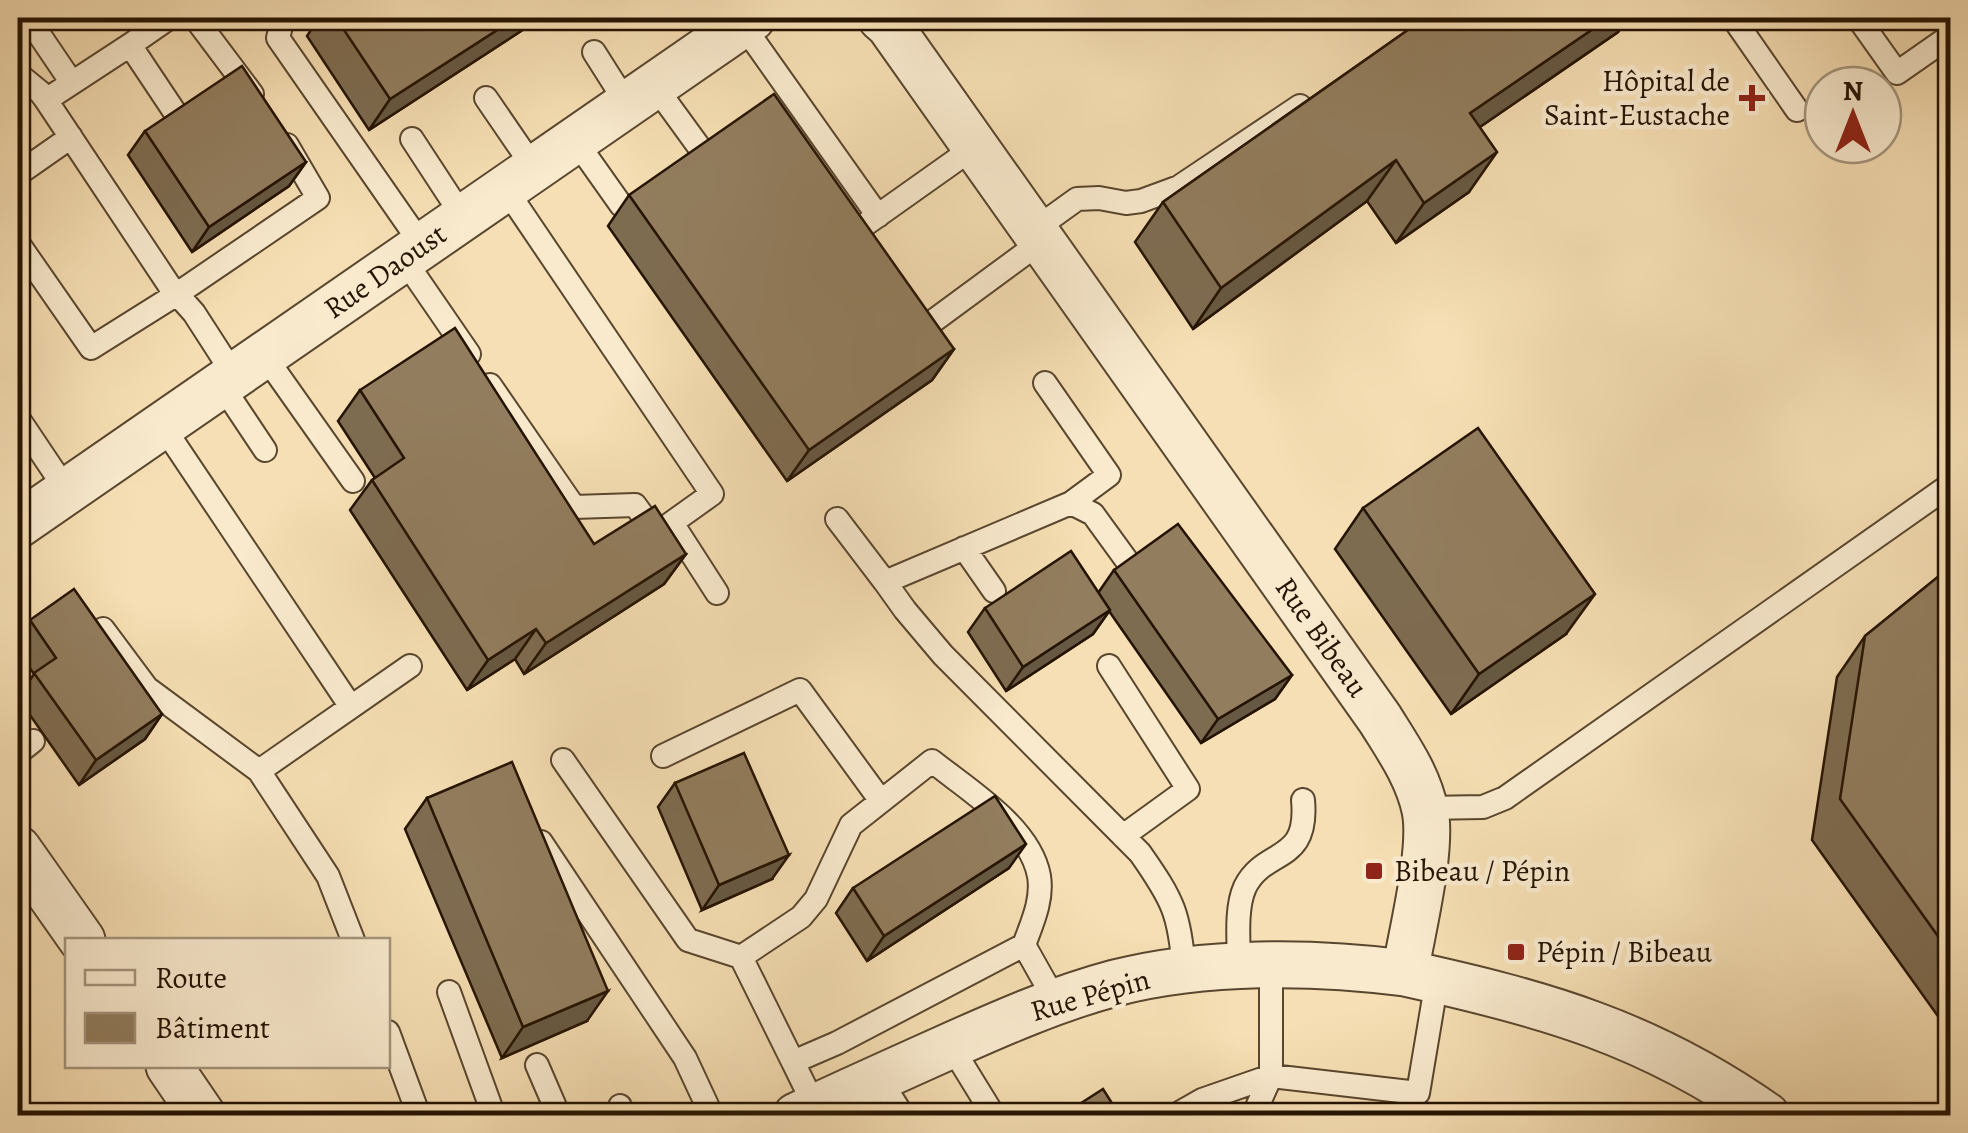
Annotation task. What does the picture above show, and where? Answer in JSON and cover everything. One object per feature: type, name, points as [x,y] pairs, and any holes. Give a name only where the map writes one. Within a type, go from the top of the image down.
[{"type":"street","name":"Rue Bibeau","points":[[881,18],[976,146],[1380,719],[1409,766],[1425,808],[1421,976]]},
{"type":"street","name":"Rue Daoust","points":[[18,525],[747,21]]},
{"type":"street","points":[[18,848],[81,938]]},
{"type":"street","name":"Rue Pépin","points":[[803,1113],[1016,1016],[1115,983],[1184,971],[1255,966],[1338,966],[1421,976]]},
{"type":"street","points":[[1421,976],[1518,999],[1618,1032],[1690,1066],[1767,1116]]},
{"type":"street","points":[[169,1068],[203,1116]]},
{"type":"lane","points":[[28,18],[72,83]]},
{"type":"lane","points":[[46,100],[170,18]]},
{"type":"lane","points":[[18,243],[91,348],[318,198],[271,119],[195,18]]},
{"type":"lane","points":[[283,18],[278,38],[574,506],[635,505],[656,534],[712,494],[520,178],[486,98]]},
{"type":"lane","points":[[1734,18],[1797,110]]},
{"type":"lane","points":[[1858,18],[1897,73],[1950,36]]},
{"type":"lane","points":[[747,21],[878,216]]},
{"type":"lane","points":[[130,45],[174,111]]},
{"type":"lane","points":[[594,52],[702,152]]},
{"type":"lane","points":[[18,74],[46,100],[177,294],[240,371],[354,481]]},
{"type":"lane","points":[[917,333],[1077,199],[1126,203],[1179,187],[1300,106]]},
{"type":"lane","points":[[18,174],[71,136]]},
{"type":"lane","points":[[412,139],[464,217]]},
{"type":"lane","points":[[575,140],[621,205]]},
{"type":"lane","points":[[856,232],[976,146]]},
{"type":"lane","points":[[240,371],[265,450]]},
{"type":"lane","points":[[885,582],[1071,503],[1108,475],[1045,383]]},
{"type":"lane","points":[[18,418],[67,491]]},
{"type":"lane","points":[[162,425],[351,707]]},
{"type":"lane","points":[[1425,808],[1483,807],[1505,798],[1950,486]]},
{"type":"lane","points":[[1071,503],[1092,514],[1130,566]]},
{"type":"lane","points":[[837,520],[943,655],[1140,853],[1166,890],[1179,923],[1184,971]]},
{"type":"lane","points":[[672,523],[717,593]]},
{"type":"lane","points":[[964,548],[994,591]]},
{"type":"lane","points":[[103,630],[147,688],[260,771],[328,876],[352,938]]},
{"type":"lane","points":[[260,771],[410,666]]},
{"type":"lane","points":[[1110,666],[1188,789],[1123,836]]},
{"type":"lane","points":[[663,756],[800,690],[881,802]]},
{"type":"lane","points":[[563,760],[688,940],[741,958],[793,1062],[803,1113]]},
{"type":"lane","points":[[741,958],[801,917],[816,898],[851,826],[932,762],[1007,822],[1023,840],[1040,877],[1037,909],[1024,945],[793,1062]]},
{"type":"lane","points":[[1253,1116],[1271,1076],[1255,966],[1241,905],[1244,890],[1254,874],[1301,835],[1305,818],[1303,800]]},
{"type":"lane","points":[[541,842],[685,1058],[712,1116]]},
{"type":"lane","points":[[1024,945],[1056,1002]]},
{"type":"lane","points":[[1174,1116],[1202,1100],[1271,1076],[1418,1092],[1421,976]]},
{"type":"lane","points":[[449,992],[494,1116]]},
{"type":"lane","points":[[390,1037],[419,1116]]},
{"type":"lane","points":[[951,1046],[994,1116]]},
{"type":"lane","points":[[538,1065],[560,1116]]},
{"type":"lane","points":[[879,1078],[903,1116]]},
{"type":"building","points":[[336,18],[516,18],[390,99]]},
{"type":"building","points":[[1425,18],[1609,18],[1470,113],[1497,152],[1424,203],[1396,160],[1221,288],[1163,202]]},
{"type":"building","points":[[242,66],[306,162],[209,227],[145,131]]},
{"type":"building","points":[[774,94],[954,349],[809,450],[629,195]]},
{"type":"building","points":[[455,328],[594,544],[655,506],[686,554],[546,643],[536,629],[488,660],[372,480],[404,458],[360,390]]},
{"type":"building","points":[[1478,428],[1595,594],[1479,674],[1363,508]]},
{"type":"building","points":[[1178,524],[1292,675],[1218,719],[1114,570]]},
{"type":"building","points":[[1071,551],[1110,610],[1023,667],[985,608]]},
{"type":"building","points":[[1950,567],[1950,953],[1840,799],[1865,636]]},
{"type":"building","points":[[74,589],[162,714],[96,760],[34,673],[56,658],[30,620]]},
{"type":"building","points":[[744,753],[789,855],[719,885],[675,783]]},
{"type":"building","points":[[512,762],[608,991],[523,1027],[427,798]]},
{"type":"building","points":[[995,796],[1026,844],[884,936],[853,888]]},
{"type":"building","points":[[1103,1089],[1120,1116],[1061,1116]]},
{"type":"place","name":"Hôpital de Saint-Eustache","points":[[1752,98]]},
{"type":"place","name":"Bibeau / Pépin","points":[[1374,871]]},
{"type":"place","name":"Pépin / Bibeau","points":[[1516,952]]}]
